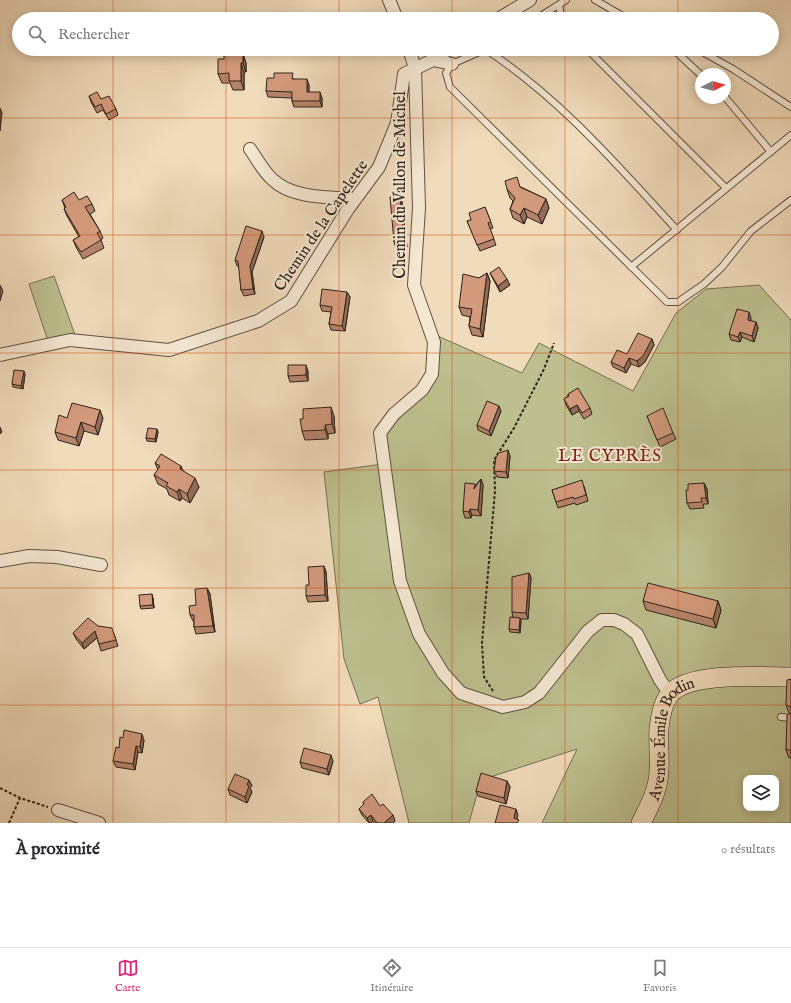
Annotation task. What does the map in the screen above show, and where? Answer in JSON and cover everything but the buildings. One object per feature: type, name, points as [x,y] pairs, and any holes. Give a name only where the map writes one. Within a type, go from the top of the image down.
[{"type":"main road","name":"Avenue Émile Bodin","points":[[641,823],[657,788],[659,773],[659,729],[663,711],[670,694],[690,682],[707,678],[791,678]]},
{"type":"street","points":[[389,0],[394,12]]},
{"type":"street","points":[[510,12],[530,0]]},
{"type":"street","name":"Chemin du Vallon de Michel","points":[[412,56],[415,68],[418,208],[414,285],[434,342],[432,374],[422,390],[394,414],[380,433],[400,581],[419,634],[443,673],[460,692],[503,707]]},
{"type":"street","points":[[415,68],[439,56]]},
{"type":"street","points":[[433,60],[452,64]]},
{"type":"street","name":"Chemin de la Capelette","points":[[0,355],[70,340],[169,350],[258,321],[291,301],[355,200],[380,167],[397,123],[404,74],[415,68]]},
{"type":"street","points":[[250,149],[272,180],[287,188],[303,194],[355,200]]},
{"type":"street","points":[[0,561],[29,556],[57,557],[101,565]]},
{"type":"street","points":[[503,707],[525,702],[539,693],[588,632],[602,620],[614,620],[624,624],[637,634],[660,680],[670,694]]},
{"type":"street","points":[[58,810],[99,823]]},
{"type":"lane","points":[[548,12],[566,0]]},
{"type":"lane","points":[[595,0],[616,12]]},
{"type":"lane","points":[[558,6],[560,12]]},
{"type":"lane","points":[[470,56],[452,64],[446,73],[450,87],[667,302],[678,302],[718,272],[751,231],[791,200]]},
{"type":"lane","points":[[497,56],[512,66],[580,126],[677,230]]},
{"type":"lane","points":[[594,56],[726,188]]},
{"type":"lane","points":[[681,56],[695,69]]},
{"type":"lane","points":[[710,56],[733,69],[791,107]]},
{"type":"lane","points":[[730,104],[771,152]]},
{"type":"lane","points":[[631,267],[791,135]]},
{"type":"lane","points":[[781,717],[791,718]]},
{"type":"path","points":[[503,707],[484,677],[482,643],[495,499],[494,460],[514,428],[544,369],[554,343]]},
{"type":"path","points":[[0,788],[20,798],[58,810]]},
{"type":"path","points":[[9,823],[20,798]]},
{"type":"green space","points":[[54,276],[75,335],[48,341],[29,284]]},
{"type":"green space","points":[[759,285],[791,320],[791,823],[542,823],[577,749],[481,780],[469,823],[409,823],[378,697],[360,704],[344,659],[324,472],[383,464],[384,420],[428,381],[433,334],[522,373],[539,343],[633,391],[676,313],[706,289]]},
{"type":"district","name":"LE CYPRÈS","points":[[610,455]]}]
